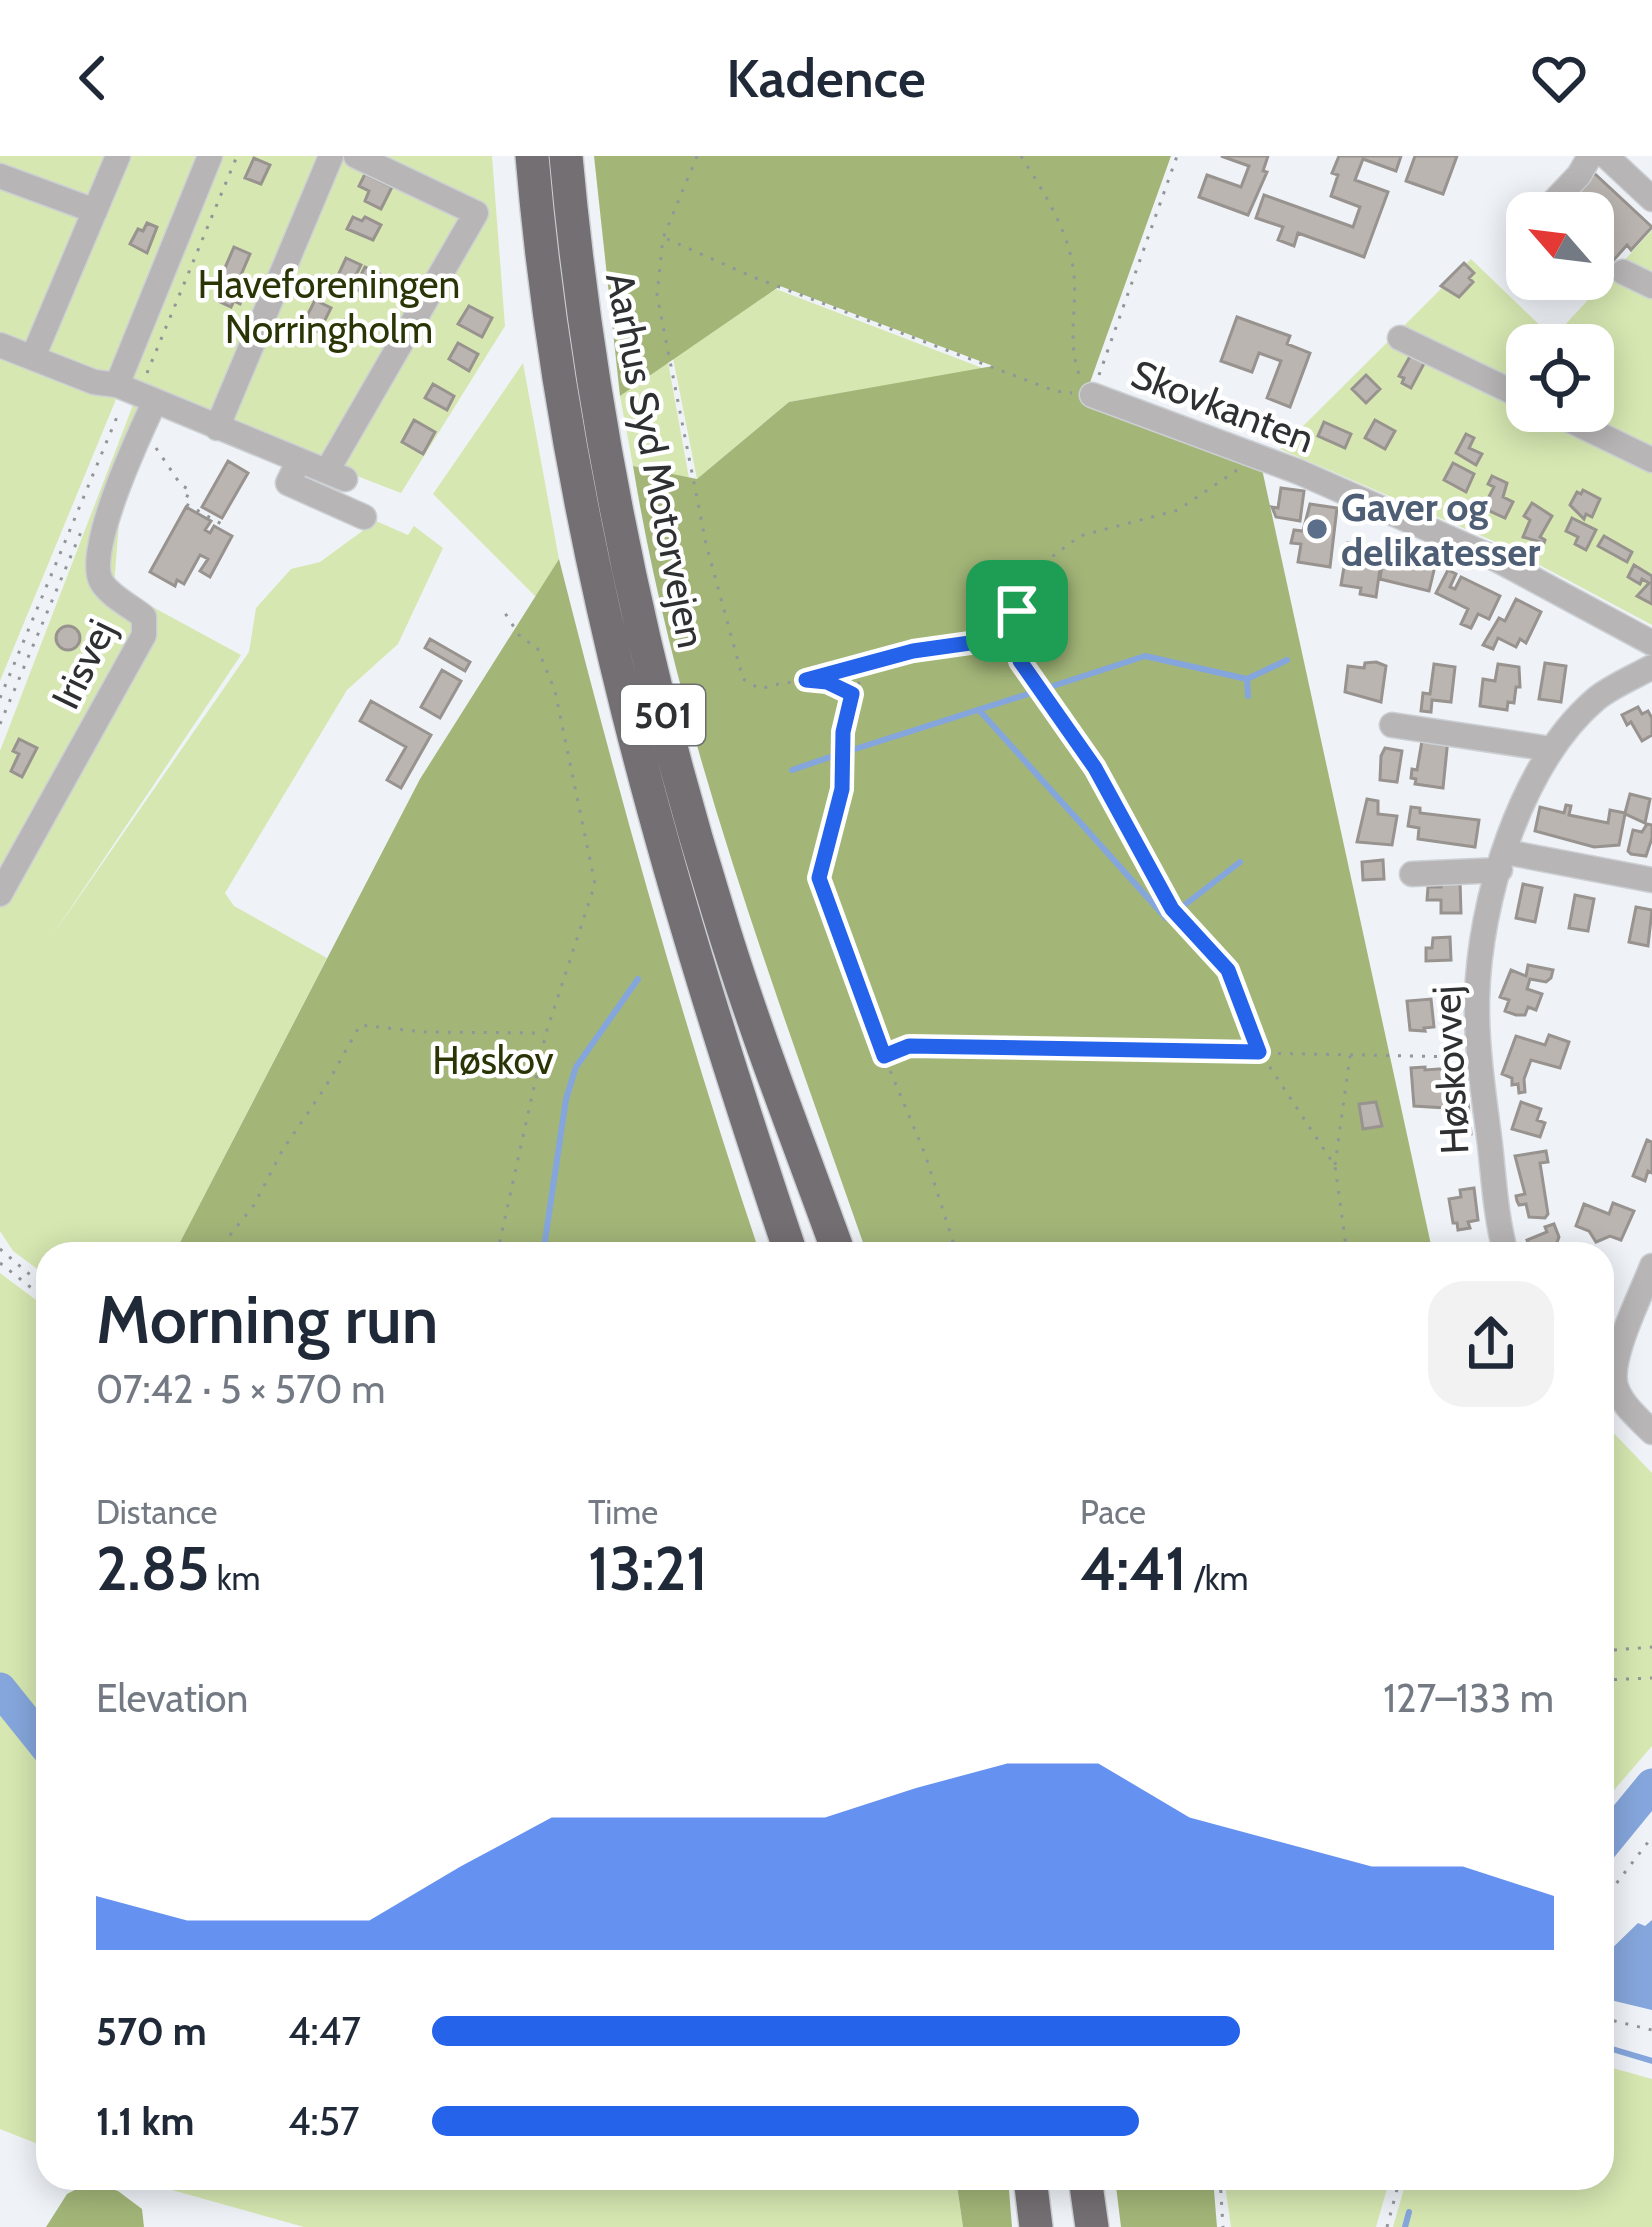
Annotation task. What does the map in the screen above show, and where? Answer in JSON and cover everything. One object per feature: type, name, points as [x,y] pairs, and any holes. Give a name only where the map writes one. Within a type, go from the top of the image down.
[{"type":"highway","name":"Aarhus Syd Motorvejen","points":[[532,156],[539,242],[565,422],[595,582],[684,926],[787,1242]]},
{"type":"highway","name":"Aarhus Syd Motorvejen","points":[[566,156],[573,240],[598,404],[628,568],[670,746],[718,914],[835,1242]]},
{"type":"highway","points":[[1031,2190],[1036,2227]]},
{"type":"highway","points":[[1087,2190],[1092,2227]]},
{"type":"street","points":[[33,357],[118,156]]},
{"type":"street","points":[[122,388],[210,156]]},
{"type":"street","points":[[217,428],[331,156]]},
{"type":"street","points":[[0,346],[122,388],[336,475],[476,213],[356,156]]},
{"type":"street","points":[[1563,192],[1590,156]]},
{"type":"street","points":[[1606,156],[1652,199]]},
{"type":"street","points":[[0,176],[95,211]]},
{"type":"street","points":[[1623,272],[1652,286]]},
{"type":"street","points":[[1400,338],[1506,389]]},
{"type":"street","name":"Skovkanten","points":[[1092,395],[1256,455],[1494,558],[1652,643]]},
{"type":"street","name":"Irisvej","points":[[0,894],[144,635],[144,617],[102,584],[98,567],[121,478],[154,403]]},
{"type":"street","points":[[1594,432],[1652,460]]},
{"type":"street","points":[[299,460],[288,483],[364,517]]},
{"type":"street","name":"Høskovvej","points":[[1504,1242],[1478,1057],[1483,937],[1503,861],[1551,749],[1598,698],[1652,667]]},
{"type":"street","points":[[1391,725],[1551,749]]},
{"type":"street","points":[[1412,874],[1503,861],[1652,880]]},
{"type":"street","points":[[1652,1266],[1616,1359],[1614,1378],[1625,1403],[1652,1432]]},
{"type":"path","points":[[697,156],[663,238],[657,295],[706,544],[742,679],[760,689],[970,643],[1017,611]]},
{"type":"path","points":[[1021,156],[1068,246],[1074,271],[1072,349],[1084,388],[1092,395]]},
{"type":"path","points":[[1092,395],[1177,156]]},
{"type":"path","points":[[663,238],[752,277],[1055,392],[1092,395]]},
{"type":"path","points":[[0,698],[122,388]]},
{"type":"path","points":[[138,439],[156,448],[190,490],[184,503],[227,527]]},
{"type":"path","points":[[1256,455],[1178,510],[1080,536],[1034,575],[1013,632],[1020,661],[1095,768],[1172,909],[1228,970],[1259,1052],[1335,1166]]},
{"type":"path","points":[[500,1242],[546,1033],[595,884],[555,691],[537,647],[520,638],[503,610]]},
{"type":"path","points":[[970,643],[1020,661]]},
{"type":"path","points":[[880,660],[852,694],[843,732],[842,789],[819,878],[925,1154],[953,1242]]},
{"type":"path","points":[[806,680],[827,682],[852,694]]},
{"type":"path","points":[[225,1242],[254,1205],[360,1025],[424,1032],[546,1033]]},
{"type":"path","points":[[884,1056],[909,1046],[1478,1057]]},
{"type":"path","points":[[1345,1242],[1335,1166],[1350,1054]]},
{"type":"path","points":[[0,1249],[36,1280]]},
{"type":"path","points":[[0,1263],[36,1292]]},
{"type":"path","points":[[1614,1651],[1652,1647]]},
{"type":"path","points":[[1614,1680],[1652,1678]]},
{"type":"path","points":[[1614,1887],[1652,1838]]},
{"type":"path","points":[[1614,2021],[1652,2030]]},
{"type":"path","points":[[1221,2190],[1223,2227]]},
{"type":"path","points":[[1387,2227],[1397,2190]]},
{"type":"green space","name":"Haveforeningen Norringholm","points":[[0,156],[492,156],[505,326],[401,493],[163,401],[120,510],[114,586],[241,655],[50,939],[249,652],[256,608],[291,569],[320,562],[376,521],[408,535],[414,526],[443,548],[398,644],[347,690],[225,893],[234,906],[327,958],[180,1242],[36,1242],[36,1268],[13,1251],[0,1231],[0,751],[138,392],[0,336]]},
{"type":"green space","points":[[594,156],[1171,156],[1083,402],[1262,469],[1430,1242],[863,1242],[765,963],[703,767],[652,567],[633,466],[697,479],[789,402],[993,366],[780,286],[620,396]]},
{"type":"green space","points":[[1652,230],[1652,625],[1498,543],[1280,449],[1471,259],[1506,293],[1506,300],[1514,300],[1538,324],[1506,324],[1506,432],[1614,432],[1614,324],[1566,324],[1588,300],[1614,300],[1614,271]]},
{"type":"green space","points":[[776,289],[985,369],[789,402],[697,479],[673,358]]},
{"type":"green space","points":[[0,354],[117,397],[0,681]]},
{"type":"green space","points":[[668,362],[689,478],[633,466],[620,396]]},
{"type":"green space","points":[[523,363],[559,559],[536,597],[433,494]]},
{"type":"green space","name":"Høskov","points":[[559,559],[653,908],[756,1242],[180,1242],[420,779]]},
{"type":"green space","points":[[0,1273],[36,1300],[36,2143],[0,2129]]},
{"type":"green space","points":[[1614,1433],[1652,1473],[1652,1746],[1614,1790]]},
{"type":"green space","points":[[1614,2068],[1652,2079],[1652,2227],[1393,2227],[1404,2190],[1614,2190]]},
{"type":"green space","points":[[172,2190],[958,2190],[963,2227],[304,2227]]},
{"type":"green space","points":[[958,2190],[1009,2190],[1012,2227],[963,2227]]},
{"type":"green space","points":[[1116,2190],[1214,2190],[1217,2227],[1121,2227]]},
{"type":"green space","points":[[1226,2190],[1387,2190],[1376,2227],[1231,2227]]},
{"type":"green space","points":[[118,2191],[142,2209],[144,2227],[46,2227],[67,2194]]},
{"type":"water","points":[[1652,1920],[1652,2010],[1614,2001],[1614,1946],[1638,1923],[1645,1926]]},
{"type":"building","points":[[1221,156],[1268,156],[1263,171],[1267,172],[1248,215],[1199,197],[1207,175],[1241,187],[1249,166]]},
{"type":"building","points":[[1339,156],[1401,156],[1396,171],[1363,159],[1355,180],[1388,192],[1364,257],[1298,233],[1294,246],[1278,240],[1283,227],[1256,218],[1264,195],[1353,227],[1360,207],[1331,196]]},
{"type":"building","points":[[1415,156],[1457,156],[1443,194],[1406,181]]},
{"type":"building","points":[[254,158],[270,165],[261,184],[245,178]]},
{"type":"building","points":[[1594,173],[1652,227],[1631,250],[1627,245],[1614,260],[1614,192],[1576,192]]},
{"type":"building","points":[[365,174],[392,187],[381,209],[365,201],[369,191],[359,186]]},
{"type":"building","points":[[353,217],[381,225],[373,240],[347,229]]},
{"type":"building","points":[[147,223],[157,227],[147,253],[130,244]]},
{"type":"building","points":[[234,247],[250,254],[237,284],[221,277]]},
{"type":"building","points":[[346,258],[361,265],[348,291],[334,284]]},
{"type":"building","points":[[1464,263],[1474,273],[1469,278],[1473,282],[1459,297],[1441,286]]},
{"type":"building","points":[[365,267],[386,277],[370,296],[354,288]]},
{"type":"building","points":[[223,284],[244,294],[240,304],[234,301],[231,307],[216,300]]},
{"type":"building","points":[[315,300],[331,308],[319,332],[303,324]]},
{"type":"building","points":[[469,306],[492,318],[482,337],[458,324]]},
{"type":"building","points":[[1237,317],[1290,336],[1287,344],[1310,353],[1290,407],[1267,398],[1281,361],[1259,353],[1252,372],[1221,361]]},
{"type":"building","points":[[345,320],[358,327],[346,348],[333,341]]},
{"type":"building","points":[[458,343],[478,354],[469,371],[449,359]]},
{"type":"building","points":[[1413,351],[1427,358],[1411,388],[1399,376]]},
{"type":"building","points":[[1366,375],[1380,389],[1366,403],[1352,389]]},
{"type":"building","points":[[433,384],[454,396],[447,410],[425,398]]},
{"type":"building","points":[[414,420],[435,432],[423,454],[402,442]]},
{"type":"building","points":[[1375,420],[1395,431],[1385,449],[1365,438]]},
{"type":"building","points":[[1324,422],[1351,434],[1345,448],[1318,436]]},
{"type":"building","points":[[1466,434],[1474,438],[1469,448],[1482,454],[1476,465],[1456,453]]},
{"type":"building","points":[[228,461],[248,473],[222,518],[202,507]]},
{"type":"building","points":[[1453,463],[1474,474],[1466,492],[1444,480]]},
{"type":"building","points":[[1492,476],[1507,483],[1503,497],[1513,502],[1505,518],[1483,508],[1494,487],[1488,484]]},
{"type":"building","points":[[1281,488],[1304,491],[1300,521],[1276,517],[1272,507],[1278,508]]},
{"type":"building","points":[[1583,490],[1600,499],[1592,517],[1586,514],[1584,519],[1570,505]]},
{"type":"building","points":[[1532,503],[1552,516],[1540,537],[1544,543],[1523,537],[1530,520],[1524,516]]},
{"type":"building","points":[[1310,504],[1337,508],[1330,567],[1298,562],[1301,544],[1291,543],[1294,530],[1303,531]]},
{"type":"building","points":[[186,507],[211,521],[205,530],[210,533],[214,526],[232,536],[210,577],[200,571],[208,559],[200,555],[184,584],[177,580],[175,586],[150,572]]},
{"type":"building","points":[[1572,518],[1596,530],[1586,550],[1575,544],[1578,537],[1566,531]]},
{"type":"building","points":[[1604,536],[1632,552],[1627,562],[1598,546]]},
{"type":"building","points":[[1348,543],[1371,546],[1368,569],[1373,552],[1382,554],[1376,597],[1360,594],[1361,588],[1341,585]]},
{"type":"building","points":[[1384,552],[1436,562],[1429,591],[1380,579]]},
{"type":"building","points":[[1634,565],[1652,576],[1652,604],[1637,596],[1649,583],[1628,577]]},
{"type":"building","points":[[1448,570],[1456,574],[1450,587],[1455,589],[1461,577],[1500,596],[1489,619],[1478,614],[1471,628],[1461,624],[1468,609],[1436,593]]},
{"type":"building","points":[[1516,599],[1541,612],[1526,643],[1520,639],[1516,647],[1498,638],[1493,649],[1483,645],[1499,618],[1505,621]]},
{"type":"building","points":[[68,626],[80,638],[68,650],[56,638]]},
{"type":"building","points":[[430,639],[470,662],[465,671],[425,648]]},
{"type":"building","points":[[1365,663],[1386,666],[1381,702],[1345,692],[1348,666],[1364,668]]},
{"type":"building","points":[[1545,663],[1566,666],[1561,702],[1539,699]]},
{"type":"building","points":[[1434,664],[1455,667],[1451,702],[1432,700],[1431,712],[1421,711],[1423,693],[1430,694]]},
{"type":"building","points":[[1498,664],[1519,667],[1520,687],[1507,710],[1480,706],[1483,679],[1495,681]]},
{"type":"building","points":[[442,670],[461,681],[440,718],[421,707]]},
{"type":"building","points":[[371,701],[431,735],[401,788],[387,780],[406,747],[360,721]]},
{"type":"building","points":[[1638,707],[1652,718],[1652,735],[1642,741],[1622,715]]},
{"type":"building","points":[[1423,735],[1448,739],[1443,788],[1415,784],[1416,779],[1411,778],[1412,769],[1417,770]]},
{"type":"building","points":[[19,739],[37,748],[22,777],[11,771],[19,754],[13,751]]},
{"type":"building","points":[[1385,748],[1402,751],[1397,782],[1380,780]]},
{"type":"building","points":[[1630,794],[1650,799],[1645,823],[1625,814],[1619,845],[1594,847],[1535,831],[1540,807],[1564,813],[1566,805],[1571,806],[1569,815],[1608,823],[1610,810],[1625,813]]},
{"type":"building","points":[[1367,799],[1378,801],[1378,814],[1397,816],[1392,845],[1357,842]]},
{"type":"building","points":[[1411,807],[1420,808],[1420,813],[1479,820],[1475,847],[1418,839],[1419,828],[1408,826]]},
{"type":"building","points":[[1647,824],[1652,825],[1652,838],[1646,856],[1631,854],[1633,830],[1642,832]]},
{"type":"building","points":[[1383,860],[1384,879],[1363,880],[1362,862]]},
{"type":"building","points":[[1441,880],[1460,880],[1461,913],[1441,913],[1441,900],[1427,900],[1428,887],[1441,887]]},
{"type":"building","points":[[1523,884],[1542,888],[1535,922],[1516,918]]},
{"type":"building","points":[[1575,895],[1594,899],[1588,931],[1569,928]]},
{"type":"building","points":[[1636,907],[1652,910],[1648,946],[1629,942]]},
{"type":"building","points":[[1450,937],[1451,960],[1426,961],[1426,948],[1432,948],[1433,938]]},
{"type":"building","points":[[1528,965],[1553,970],[1546,982],[1530,979],[1527,989],[1542,994],[1536,1010],[1528,1007],[1525,1015],[1505,1011],[1509,1000],[1500,997],[1511,970],[1526,976]]},
{"type":"building","points":[[1431,999],[1434,1027],[1410,1030],[1407,1001]]},
{"type":"building","points":[[1549,1035],[1569,1042],[1560,1068],[1531,1060],[1525,1092],[1519,1093],[1518,1084],[1512,1085],[1512,1078],[1502,1074],[1516,1036],[1545,1045]]},
{"type":"building","points":[[1411,1068],[1452,1068],[1455,1105],[1468,1103],[1471,1134],[1451,1136],[1446,1108],[1414,1106]]},
{"type":"building","points":[[1376,1102],[1382,1126],[1363,1129],[1359,1104]]},
{"type":"building","points":[[1521,1102],[1541,1109],[1537,1120],[1545,1123],[1540,1137],[1512,1129]]},
{"type":"building","points":[[1647,1140],[1652,1142],[1652,1173],[1648,1171],[1645,1181],[1633,1176]]},
{"type":"building","points":[[1546,1151],[1548,1162],[1540,1163],[1548,1214],[1529,1217],[1526,1204],[1517,1201],[1516,1196],[1525,1194],[1515,1156]]},
{"type":"building","points":[[1474,1188],[1478,1220],[1458,1230],[1449,1199],[1461,1197],[1460,1190]]},
{"type":"building","points":[[1613,1203],[1634,1211],[1621,1240],[1610,1236],[1596,1242],[1589,1231],[1576,1226],[1584,1204],[1609,1214]]},
{"type":"building","points":[[1554,1224],[1557,1242],[1528,1242],[1547,1232],[1545,1227]]},
{"type":"waterway","points":[[1050,687],[1145,656],[1247,679],[1287,660]]},
{"type":"waterway","points":[[1247,679],[1248,696]]},
{"type":"waterway","points":[[852,750],[1031,693]]},
{"type":"waterway","points":[[979,710],[1166,918]]},
{"type":"waterway","points":[[792,770],[833,756]]},
{"type":"waterway","points":[[1182,907],[1240,862]]},
{"type":"waterway","points":[[545,1242],[566,1099],[576,1067],[638,979]]},
{"type":"waterway","points":[[0,1689],[36,1734]]},
{"type":"waterway","points":[[1614,1831],[1652,1785]]},
{"type":"waterway","points":[[1614,2050],[1652,2061]]},
{"type":"waterway","points":[[1405,2227],[1409,2212]]},
{"type":"place","name":"Gaver og delikatesser","points":[[1317,529]]},
{"type":"route","points":[[1017,611],[1013,632],[1020,661],[1095,768],[1172,909],[1228,970],[1259,1052],[909,1046],[884,1056],[819,878],[842,789],[843,732],[852,694],[827,682],[806,680],[913,651],[970,643],[1017,611]]}]
